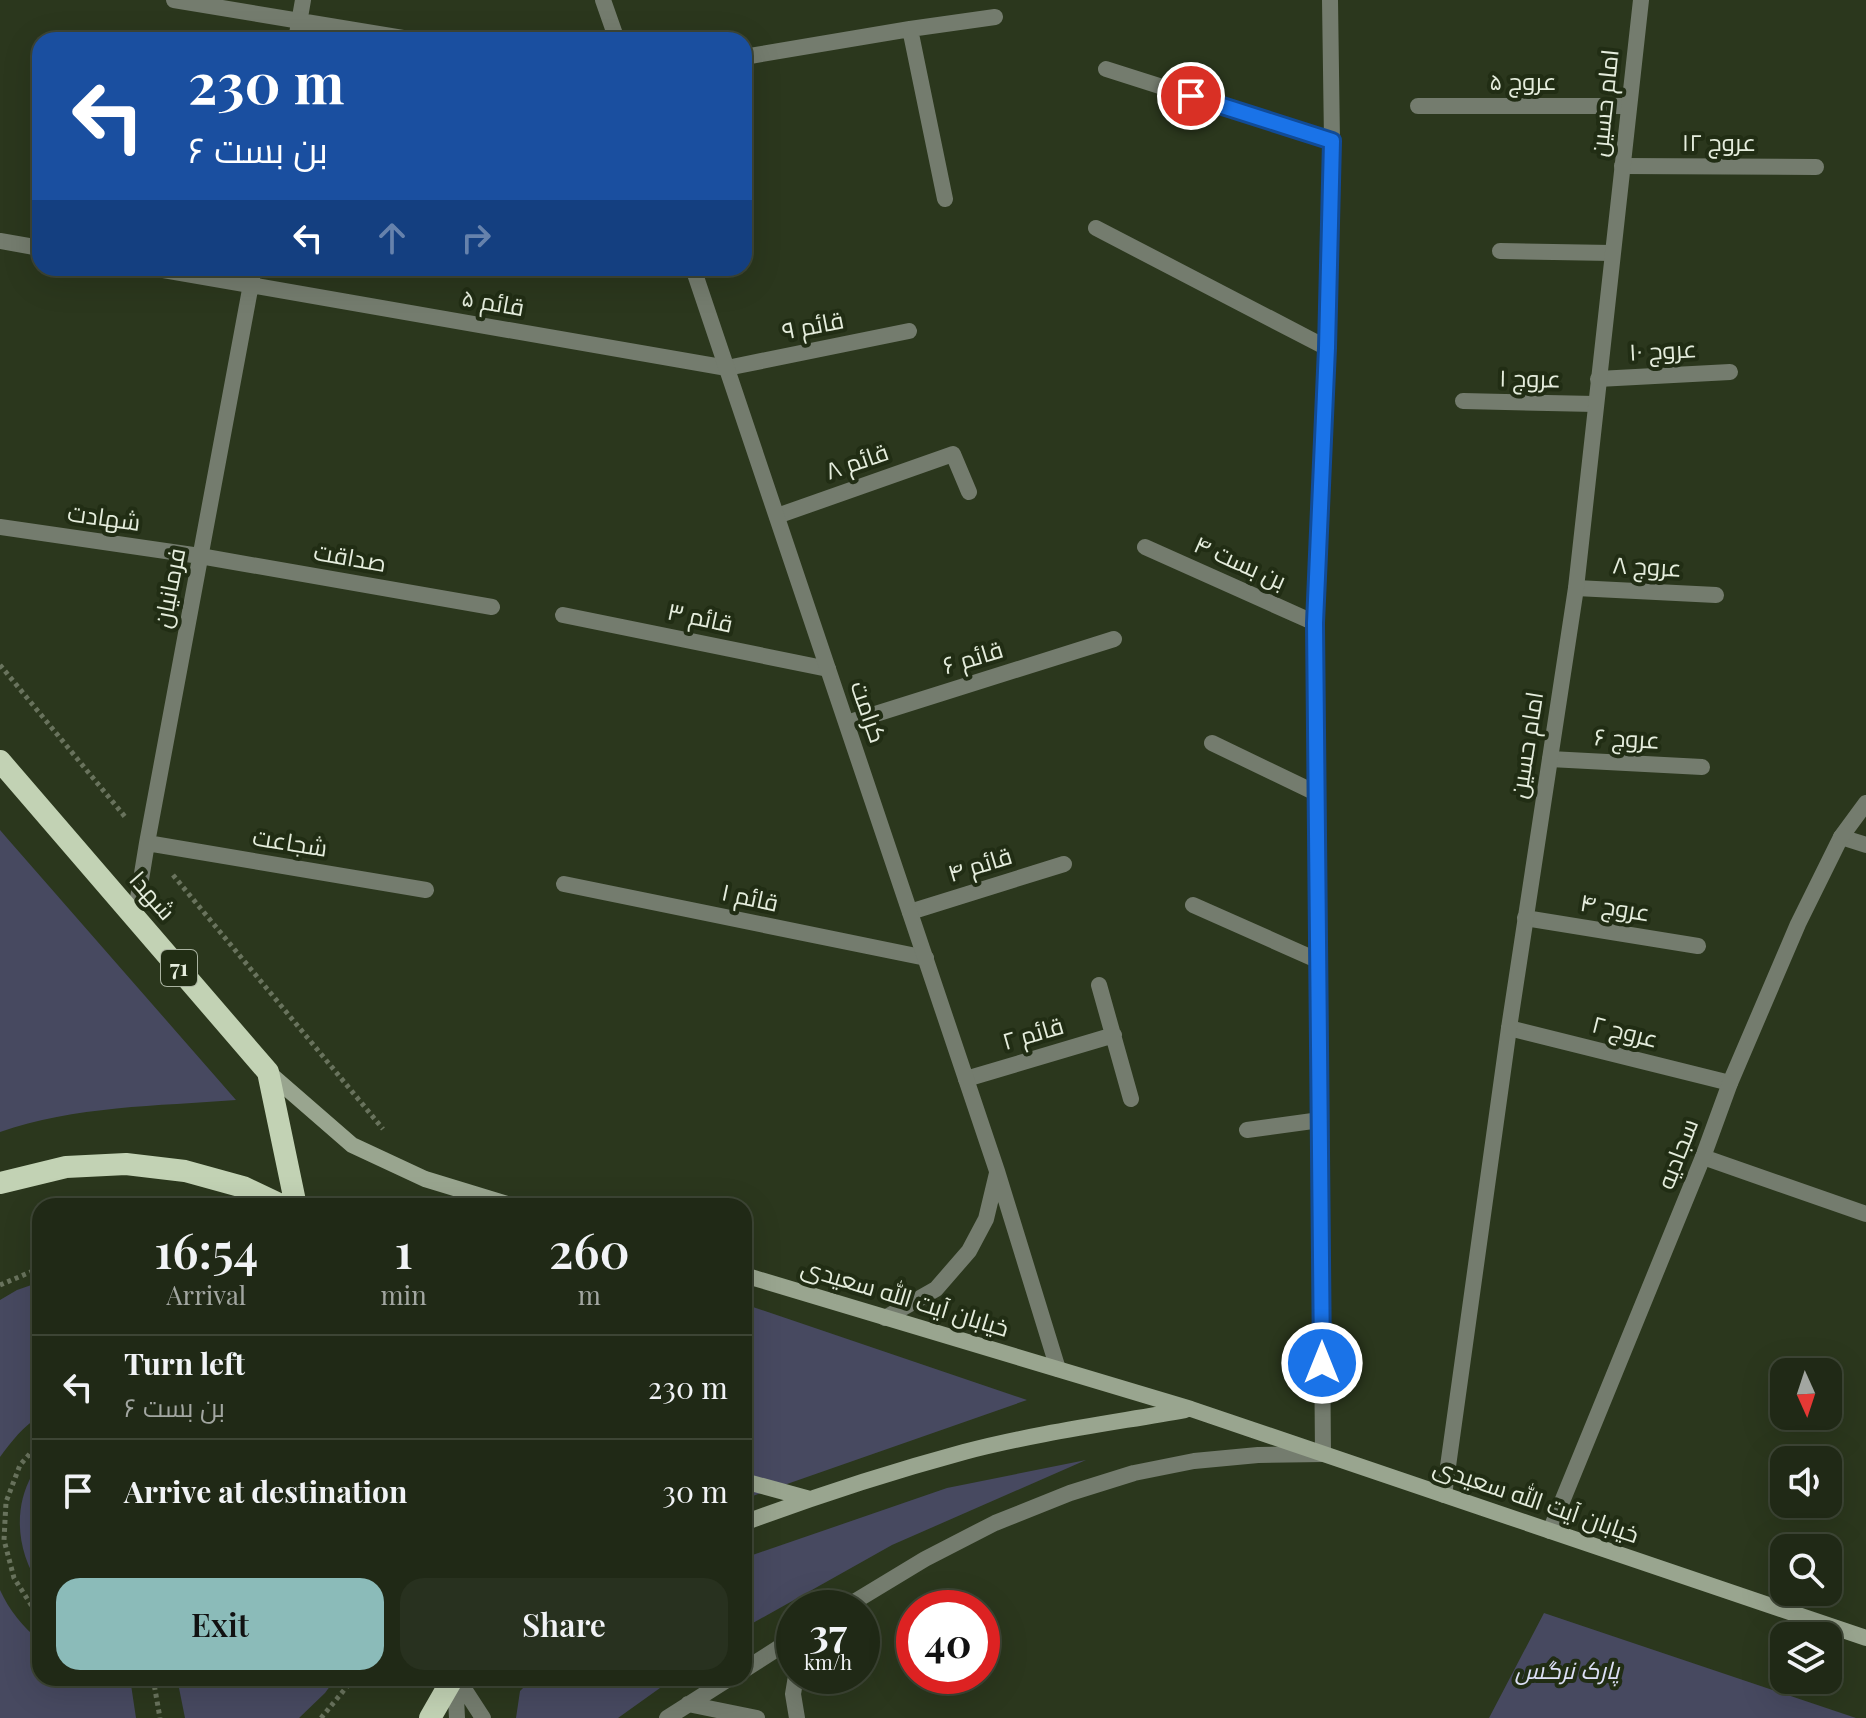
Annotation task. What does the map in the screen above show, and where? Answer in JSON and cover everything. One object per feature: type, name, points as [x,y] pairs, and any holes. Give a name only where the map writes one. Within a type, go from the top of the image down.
[{"type":"highway","name":"شهدا","points":[[0,761],[268,1072],[294,1198]]},
{"type":"highway","points":[[0,1183],[66,1167],[126,1164],[185,1171],[243,1187],[266,1198]]},
{"type":"highway","points":[[430,1718],[450,1686]]},
{"type":"main road","points":[[268,1072],[352,1145],[425,1179],[489,1198]]},
{"type":"main road","name":"خیابان آیت الله سعیدی","points":[[752,1277],[1191,1409],[1866,1638]]},
{"type":"main road","name":"خیابان آیت الله سعیدی","points":[[752,1520],[810,1499],[966,1452],[1191,1409]]},
{"type":"main road","points":[[752,1483],[810,1499]]},
{"type":"street","points":[[174,0],[369,32]]},
{"type":"street","points":[[298,32],[303,0]]},
{"type":"street","points":[[603,0],[614,32]]},
{"type":"street","points":[[874,1590],[995,1523],[1070,1493],[1134,1473],[1194,1461],[1258,1455],[1323,1454],[1315,623],[1332,141],[1330,0]]},
{"type":"street","name":"امام حسین","points":[[1444,1495],[1525,918],[1576,588],[1641,0]]},
{"type":"street","points":[[752,56],[995,17]]},
{"type":"street","points":[[910,29],[945,199]]},
{"type":"street","points":[[1106,69],[1332,141]]},
{"type":"street","name":"عروج ۵","points":[[1418,106],[1629,106]]},
{"type":"street","name":"عروج ۱۲","points":[[1622,166],[1816,167]]},
{"type":"street","points":[[1096,228],[1327,348]]},
{"type":"street","points":[[0,241],[32,247]]},
{"type":"street","points":[[1500,251],[1612,253]]},
{"type":"street","name":"قائم ۵","points":[[198,276],[727,368]]},
{"type":"street","name":"فرمانیان","points":[[135,916],[252,276]]},
{"type":"street","name":"کرامت","points":[[696,276],[997,1171],[1058,1369]]},
{"type":"street","name":"قائم ۹","points":[[727,368],[909,331]]},
{"type":"street","name":"عروج ۱۰","points":[[1598,379],[1730,372]]},
{"type":"street","name":"عروج ۱","points":[[1463,401],[1595,404]]},
{"type":"street","name":"قائم ۸","points":[[777,516],[953,454],[969,492]]},
{"type":"street","name":"شهادت","points":[[0,527],[200,556]]},
{"type":"street","name":"بن بست ۴","points":[[1145,547],[1315,623]]},
{"type":"street","name":"صداقت","points":[[200,556],[492,607]]},
{"type":"street","name":"عروج ۸","points":[[1576,588],[1716,595]]},
{"type":"street","name":"قائم ۳","points":[[563,615],[828,669]]},
{"type":"street","name":"قائم ۶","points":[[847,723],[1114,639]]},
{"type":"street","points":[[1212,743],[1316,793]]},
{"type":"street","name":"عروج ۶","points":[[1550,759],[1702,767]]},
{"type":"street","name":"سجادیه","points":[[1550,1531],[1703,1157],[1730,1083],[1798,924],[1841,837],[1866,803]]},
{"type":"street","points":[[1841,837],[1866,845]]},
{"type":"street","name":"شجاعت","points":[[147,843],[426,890]]},
{"type":"street","name":"قائم ۴","points":[[910,912],[1064,864]]},
{"type":"street","name":"قائم ۱","points":[[564,884],[926,958]]},
{"type":"street","points":[[1193,905],[1319,961]]},
{"type":"street","name":"عروج ۴","points":[[1525,918],[1698,946]]},
{"type":"street","points":[[1099,985],[1131,1099]]},
{"type":"street","name":"عروج ۲","points":[[1509,1028],[1730,1083]]},
{"type":"street","name":"قائم ۲","points":[[966,1079],[1114,1035]]},
{"type":"street","points":[[1247,1130],[1320,1120]]},
{"type":"street","points":[[1703,1157],[1866,1214]]},
{"type":"street","points":[[885,1318],[936,1289],[969,1251],[986,1219],[997,1171]]},
{"type":"street","points":[[752,1665],[776,1650]]},
{"type":"street","points":[[455,1686],[457,1718]]},
{"type":"street","points":[[461,1686],[483,1718]]},
{"type":"street","points":[[667,1718],[717,1686]]},
{"type":"street","points":[[793,1694],[797,1718]]},
{"type":"street","points":[[688,1704],[757,1718]]},
{"type":"path","points":[[0,665],[385,1131]]},
{"type":"path","points":[[0,1285],[32,1271]]},
{"type":"path","points":[[32,1452],[20,1465],[6,1502],[4,1540],[4,1554],[14,1578],[32,1606]]},
{"type":"path","points":[[154,1686],[160,1718]]},
{"type":"path","points":[[321,1718],[347,1686]]},
{"type":"green space","points":[[0,830],[236,1100],[86,1112],[28,1123],[0,1132]]},
{"type":"green space","points":[[32,1285],[32,1422],[0,1457],[0,1300]]},
{"type":"green space","points":[[752,1307],[1027,1400],[752,1496]]},
{"type":"green space","points":[[1086,1460],[892,1545],[812,1590],[776,1590],[776,1610],[752,1624],[752,1555],[947,1488]]},
{"type":"green space","points":[[32,1475],[32,1572],[20,1532],[26,1489]]},
{"type":"green space","points":[[0,1590],[17,1618],[32,1634],[32,1686],[131,1686],[136,1718],[0,1718]]},
{"type":"green space","name":"پارک نرگس","points":[[1544,1613],[1770,1689],[1770,1694],[1785,1694],[1856,1718],[1489,1718]]},
{"type":"green space","points":[[179,1686],[330,1686],[299,1718],[185,1718]]},
{"type":"green space","points":[[525,1686],[663,1686],[618,1718],[516,1718],[520,1691]]},
{"type":"route","points":[[1191,96],[1332,141],[1315,623],[1322,1363]]}]
